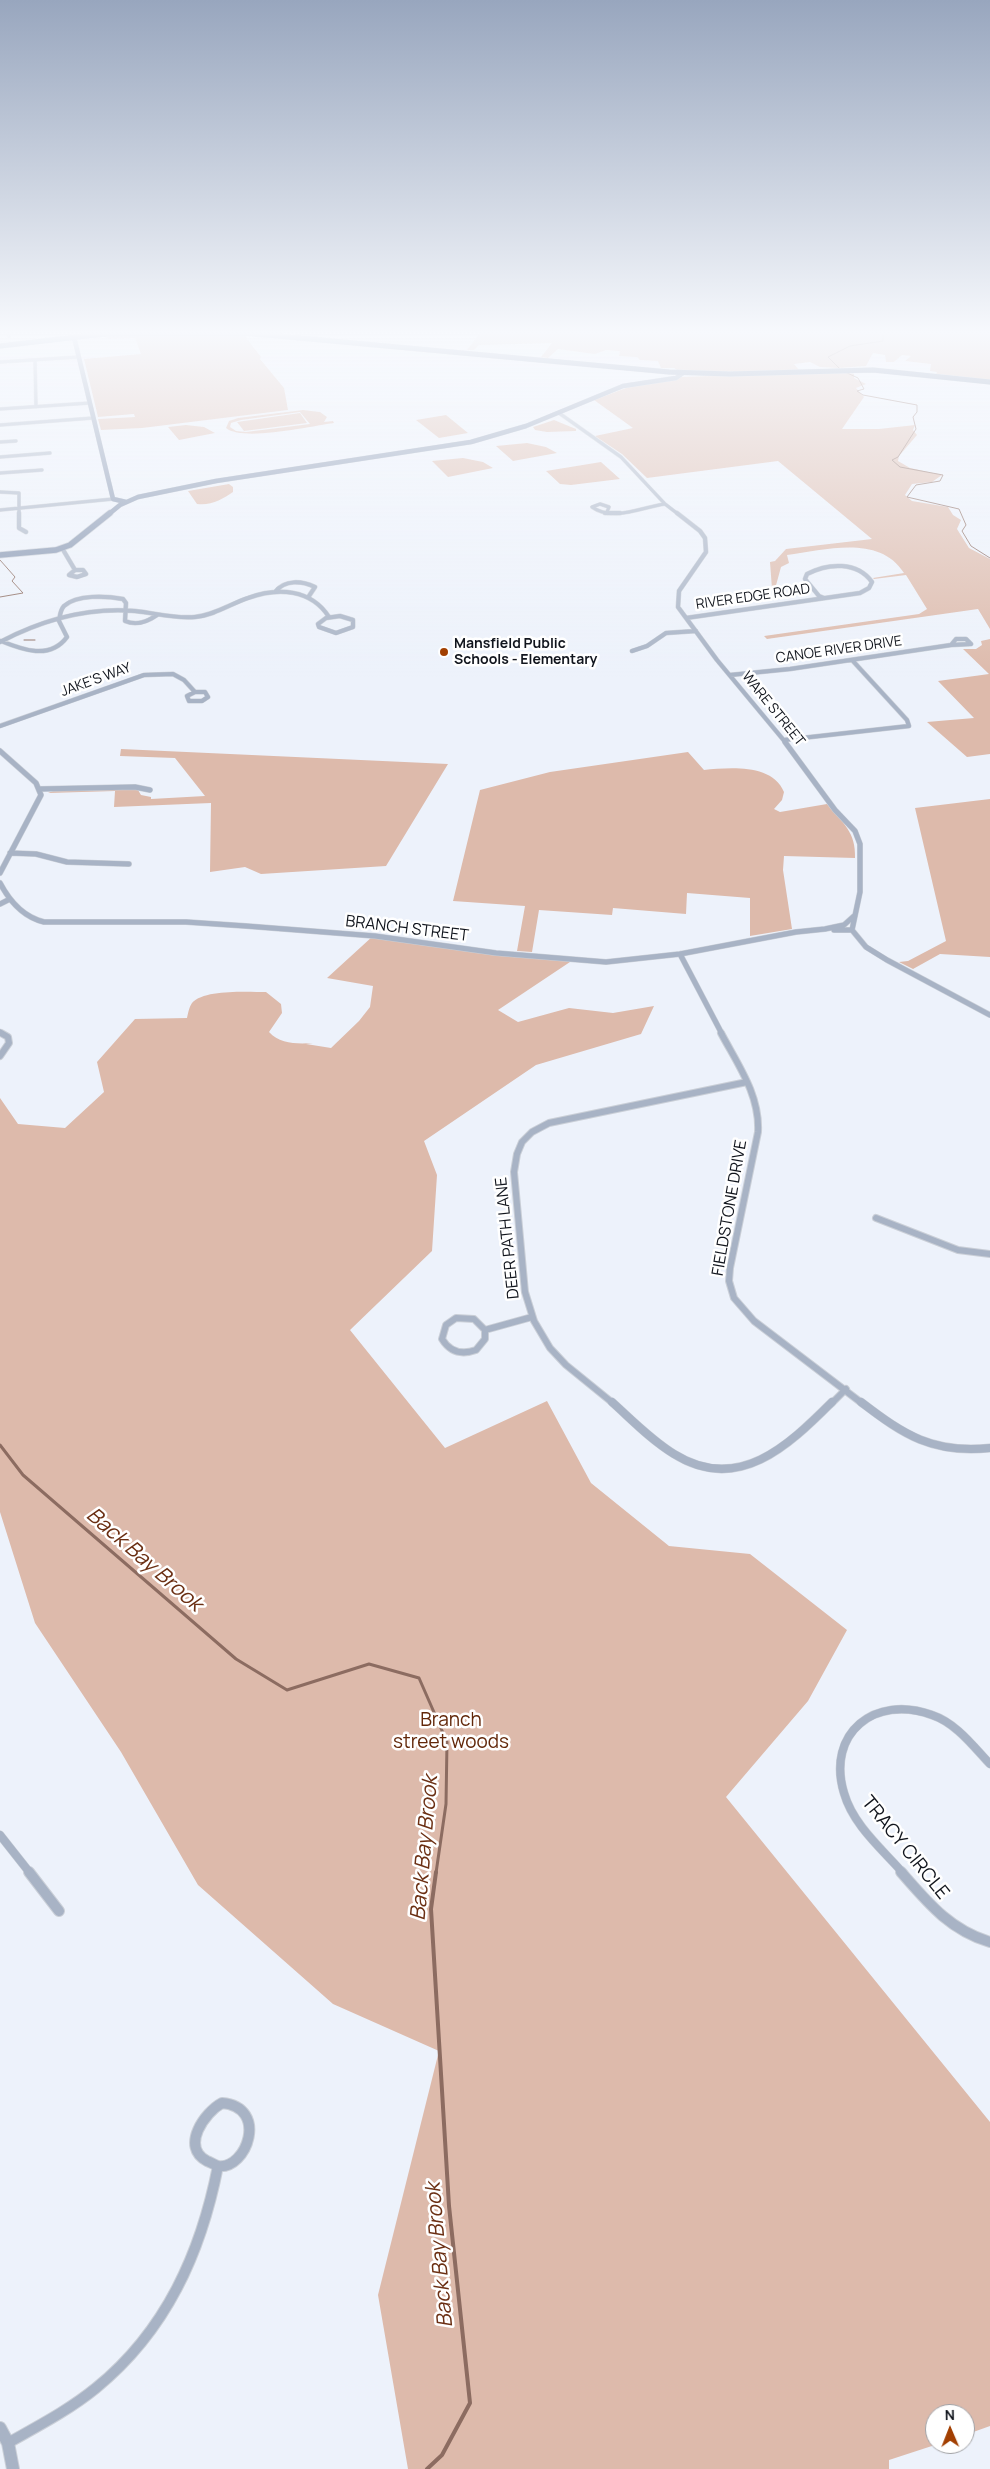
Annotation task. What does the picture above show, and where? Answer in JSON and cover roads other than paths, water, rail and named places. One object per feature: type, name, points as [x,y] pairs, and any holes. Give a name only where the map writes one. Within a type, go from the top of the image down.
[{"type":"main road","points":[[101,448],[113,499],[126,502]]},
{"type":"main road","points":[[0,555],[62,548],[78,541],[126,502],[160,492],[439,448]]},
{"type":"street","name":"WARE STREET","points":[[609,448],[621,457],[665,504],[700,532],[707,544],[706,552],[681,585],[677,596],[678,607],[730,675],[784,740],[859,839],[860,892],[852,930]]},
{"type":"street","points":[[0,457],[50,453]]},
{"type":"street","points":[[0,473],[42,470]]},
{"type":"street","points":[[0,492],[17,492],[20,495],[18,508],[19,528],[26,532]]},
{"type":"street","points":[[0,510],[113,499]]},
{"type":"street","points":[[607,512],[622,513],[652,505],[665,504]]},
{"type":"street","points":[[62,548],[75,570]]},
{"type":"street","name":"RIVER EDGE ROAD","points":[[686,618],[860,593],[869,588],[872,582],[864,574],[846,567],[816,568],[807,574],[806,579],[819,596],[824,598]]},
{"type":"street","points":[[275,592],[284,584],[301,583],[315,587],[309,596]]},
{"type":"street","points":[[0,641],[40,622],[60,617],[125,611],[187,617],[214,614],[255,595],[275,592],[309,596],[318,602],[329,617]]},
{"type":"street","points":[[0,641],[31,651],[46,650],[59,646],[67,637],[59,621],[62,609],[68,604],[98,597],[123,599],[126,603],[125,620],[132,623],[144,622],[157,615]]},
{"type":"street","points":[[329,617],[346,617],[353,620],[354,625],[350,630],[340,632],[320,629],[319,622],[329,617]]},
{"type":"street","points":[[632,651],[647,646],[663,635],[696,631]]},
{"type":"street","name":"CANOE RIVER DRIVE","points":[[730,675],[852,660],[951,645]]},
{"type":"street","points":[[784,740],[910,726],[904,716],[852,660]]},
{"type":"street","name":"JAKE'S WAY","points":[[0,726],[144,675],[160,673],[181,676],[188,681],[194,692]]},
{"type":"street","points":[[0,752],[39,788],[135,787],[150,790]]},
{"type":"street","points":[[0,874],[39,801],[39,788]]},
{"type":"street","points":[[10,853],[36,854],[67,862],[129,864]]},
{"type":"street","name":"BRANCH STREET","points":[[0,883],[10,899],[25,915],[44,922],[186,922],[246,926],[376,936],[496,953],[596,962],[617,962],[680,954],[796,932],[825,929],[844,925],[854,916]]},
{"type":"street","points":[[0,904],[10,899]]},
{"type":"street","name":"BRANCH STREET","points":[[825,929],[852,930]]},
{"type":"street","points":[[852,930],[866,947],[887,960],[990,1015]]},
{"type":"street","name":"FIELDSTONE DRIVE","points":[[680,954],[758,1106],[758,1132],[730,1268],[731,1289],[734,1298],[754,1321],[846,1389],[896,1429],[914,1440],[976,1450],[990,1448]]},
{"type":"street","points":[[0,1032],[8,1037],[9,1043],[0,1056]]},
{"type":"street","name":"DEER PATH LANE","points":[[747,1082],[549,1123],[537,1129],[522,1142],[515,1155],[514,1172],[525,1292],[532,1317],[543,1338],[565,1363],[672,1454],[686,1461],[711,1468],[746,1466],[775,1453],[846,1389]]},
{"type":"street","points":[[876,1218],[958,1250],[990,1254]]},
{"type":"street","points":[[485,1330],[532,1317]]},
{"type":"street","points":[[456,1318],[474,1319],[485,1330],[486,1338],[482,1346],[469,1353],[458,1353],[449,1349],[442,1338],[446,1325],[456,1318]]},
{"type":"street","name":"TRACY CIRCLE","points":[[990,1764],[959,1732],[946,1722],[922,1711],[902,1708],[874,1713],[859,1723],[844,1745],[840,1763],[841,1784],[846,1799],[866,1831],[946,1922],[967,1935],[990,1942]]},
{"type":"street","points":[[0,1835],[59,1912]]},
{"type":"street","points":[[220,2104],[231,2104],[241,2109],[248,2118],[249,2138],[240,2156],[229,2164],[218,2166],[208,2162],[200,2154],[197,2143],[197,2130],[202,2118],[210,2109],[220,2104]]},
{"type":"street","points":[[8,2443],[95,2389],[123,2364],[149,2335],[171,2304],[189,2270],[203,2235],[218,2166]]},
{"type":"street","points":[[0,2428],[8,2443],[13,2469]]},
{"type":"waterway","points":[[904,448],[898,457],[892,460],[900,467],[943,475],[940,481],[916,485],[907,497],[959,509],[966,525],[962,531],[971,546],[990,558]]},
{"type":"waterway","name":"Back Bay Brook","points":[[0,560],[15,577],[12,581],[23,593],[0,597]]},
{"type":"waterway","points":[[24,640],[35,640]]},
{"type":"waterway","name":"Back Bay Brook","points":[[0,1445],[23,1475],[236,1659],[287,1690],[369,1664],[419,1678],[447,1742],[446,1804],[436,1873]]},
{"type":"waterway","name":"Back Bay Brook","points":[[427,2469],[442,2455],[470,2403],[449,2206],[431,1909],[436,1872]]},
{"type":"place","name":"Mansfield Public Schools - Elementary","points":[[444,652]]},
{"type":"park label","name":"Branch street woods","points":[[451,1732]]}]
